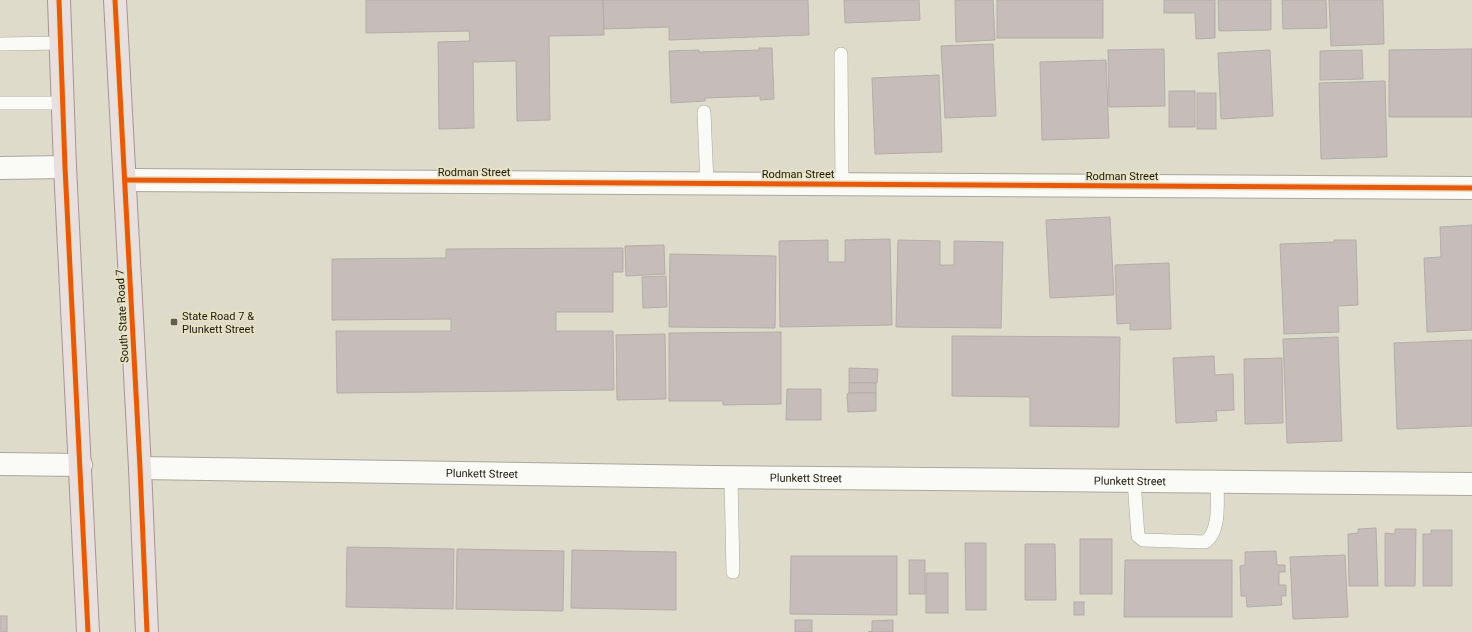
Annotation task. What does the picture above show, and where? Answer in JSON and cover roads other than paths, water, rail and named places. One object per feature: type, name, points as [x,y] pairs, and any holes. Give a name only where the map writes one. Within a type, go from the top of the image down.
[{"type":"main road","points":[[59,0],[62,103],[81,465],[88,632]]},
{"type":"main road","name":"South State Road 7","points":[[115,0],[140,468],[147,632]]},
{"type":"street","points":[[0,168],[65,168]]},
{"type":"street","name":"Rodman Street","points":[[125,180],[1472,188]]},
{"type":"street","points":[[0,464],[81,465]]},
{"type":"street","name":"Plunkett Street","points":[[140,468],[731,477],[1472,484]]},
{"type":"lane","points":[[0,44],[61,43]]},
{"type":"lane","points":[[840,54],[842,184]]},
{"type":"lane","points":[[0,104],[62,103]]},
{"type":"lane","points":[[704,112],[707,184]]},
{"type":"lane","points":[[731,477],[733,572]]},
{"type":"lane","points":[[1134,481],[1138,536],[1143,540],[1205,542],[1210,539],[1214,531],[1217,518],[1217,482]]},
{"type":"place","name":"State Road 7 & Plunkett Street","points":[[174,322]]}]
